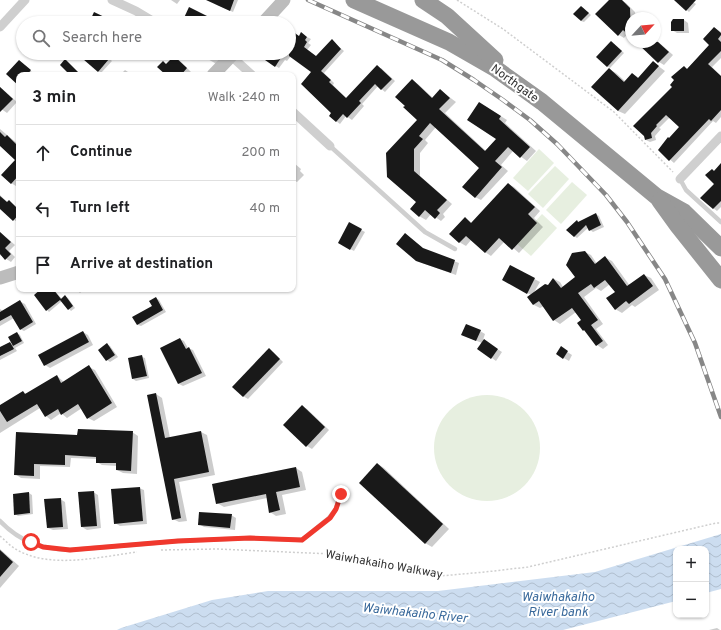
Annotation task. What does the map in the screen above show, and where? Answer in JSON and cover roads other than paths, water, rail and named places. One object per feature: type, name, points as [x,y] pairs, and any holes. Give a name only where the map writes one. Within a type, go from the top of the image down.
[{"type":"highway","name":"Northgate","points":[[354,0],[449,42],[519,84],[657,197],[684,212],[721,248]]},
{"type":"highway","points":[[423,0],[446,16],[470,36],[519,84]]},
{"type":"highway","name":"Northgate","points":[[657,197],[721,280]]},
{"type":"street","points":[[0,27],[25,0]]},
{"type":"street","points":[[112,0],[144,16]]},
{"type":"street","points":[[270,16],[284,1]]},
{"type":"street","points":[[216,72],[228,60]]},
{"type":"street","points":[[233,60],[248,72]]},
{"type":"street","points":[[296,115],[330,146]]},
{"type":"street","points":[[680,179],[721,136]]},
{"type":"street","points":[[0,278],[16,273]]},
{"type":"lane","points":[[330,146],[425,232],[455,249]]},
{"type":"lane","points":[[680,179],[686,190],[721,222]]},
{"type":"lane","points":[[0,521],[17,536],[43,547],[70,550],[185,541],[250,538],[302,540],[330,518],[336,509],[341,494]]},
{"type":"water","name":"Waiwhakaiho River bank","points":[[721,534],[721,589],[709,592],[709,546],[681,546]]},
{"type":"water","name":"Waiwhakaiho River bank","points":[[673,548],[673,602],[563,630],[117,630],[212,600],[268,591],[438,591],[595,572]]},
{"type":"railway","points":[[308,0],[442,60],[503,100],[530,120],[557,144],[606,195],[627,222],[665,279],[695,343],[721,417]]},
{"type":"water label","name":"Waiwhakaiho River","points":[[415,612]]}]
